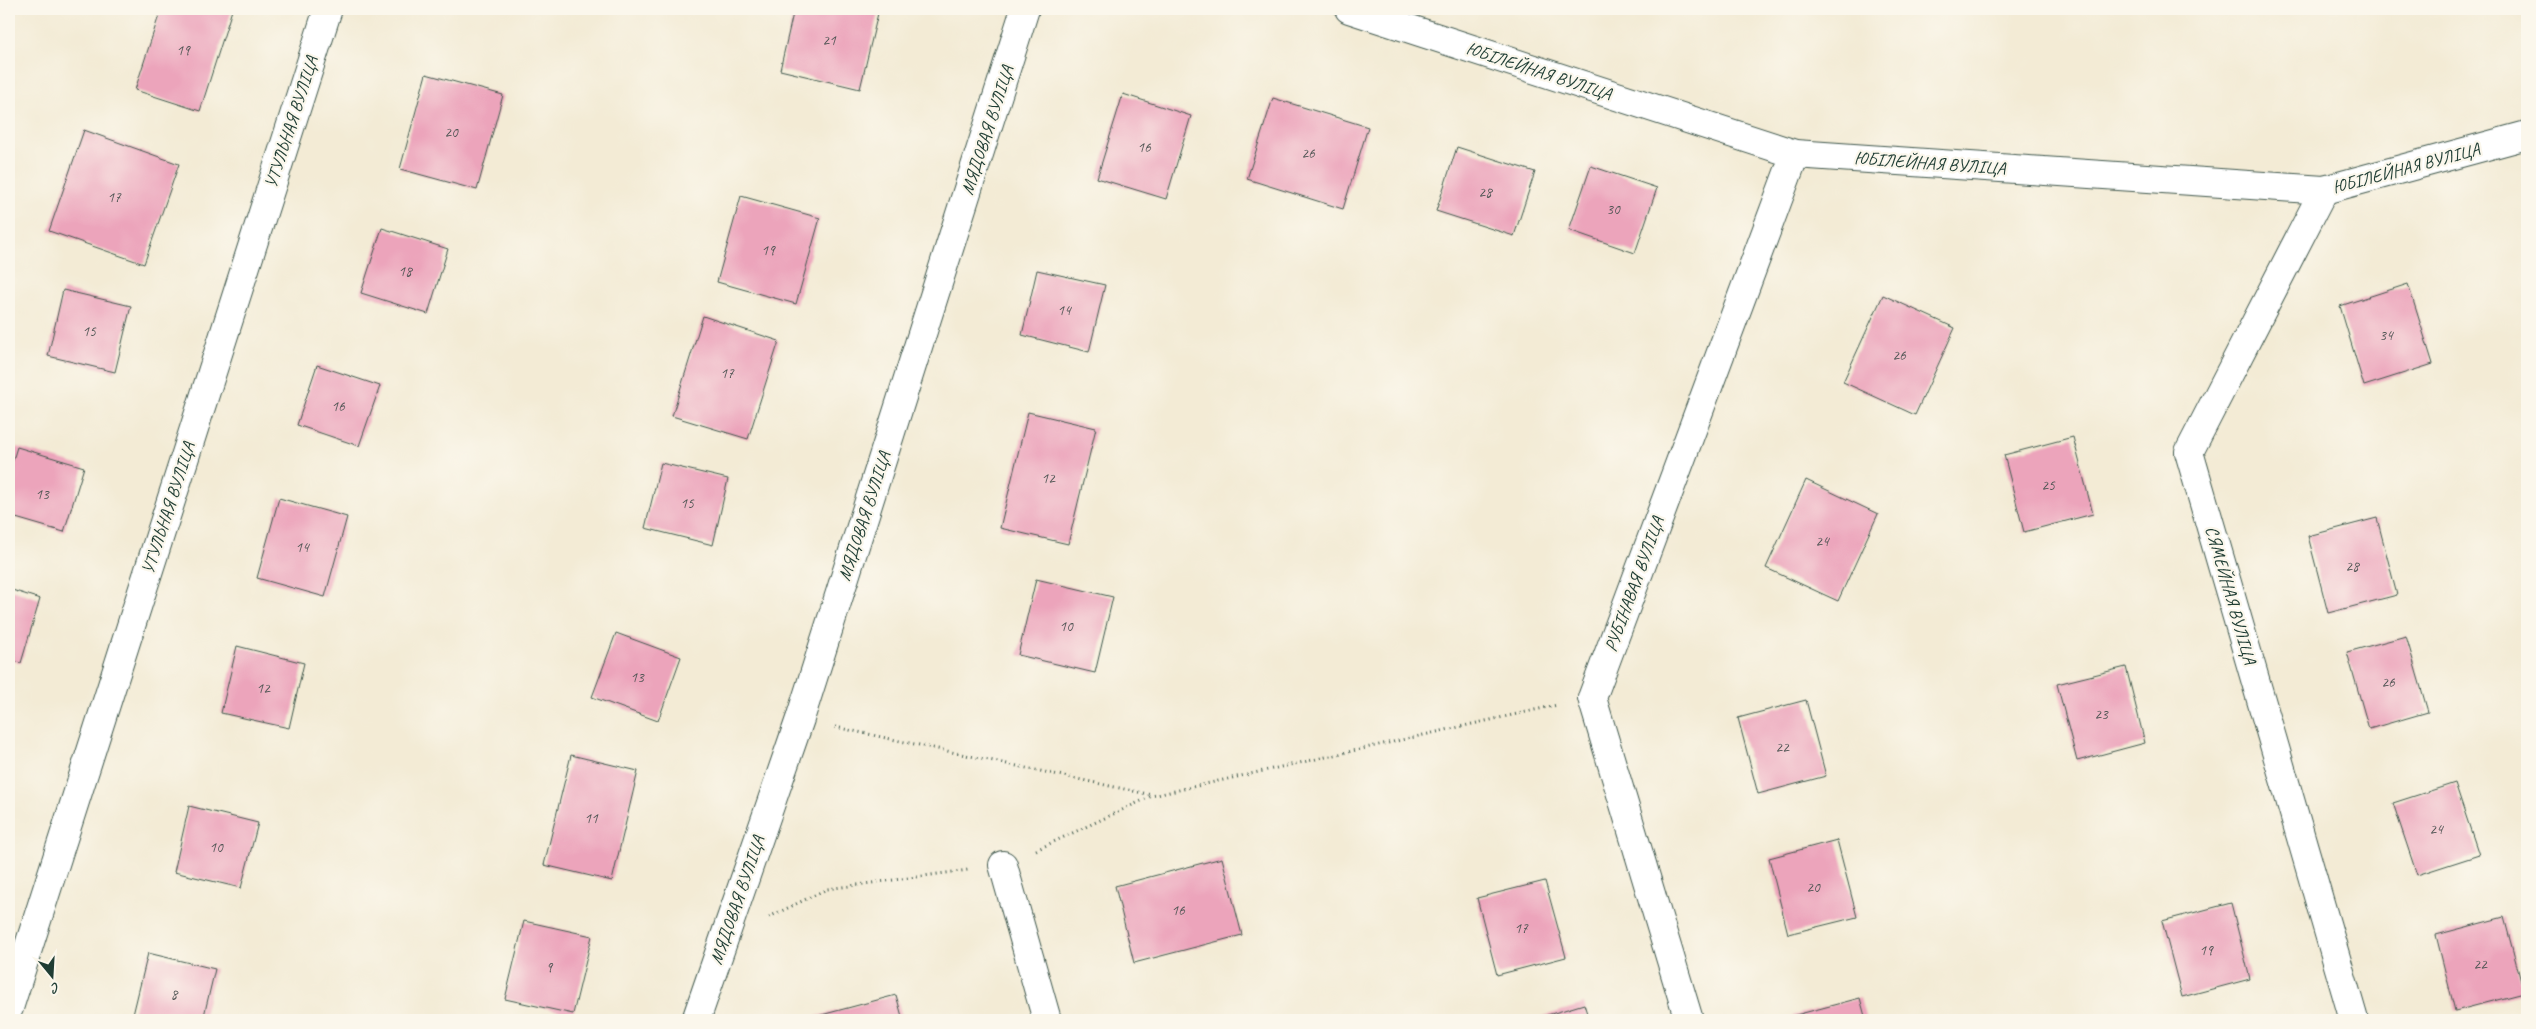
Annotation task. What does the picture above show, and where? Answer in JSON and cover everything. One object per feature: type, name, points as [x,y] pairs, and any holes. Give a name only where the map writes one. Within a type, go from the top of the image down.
[{"type":"street","name":"УТУЛЬНАЯ ВУЛІЦА","points":[[9,1008],[328,9]]},
{"type":"street","name":"МЯДОВАЯ ВУЛІЦА","points":[[696,1020],[722,940],[800,719],[1025,9]]},
{"type":"street","name":"ЮБІЛЕЙНАЯ ВУЛІЦА","points":[[1349,9],[1794,154],[2324,190],[2527,135]]},
{"type":"street","name":"РУБІНАВАЯ ВУЛІЦА","points":[[1592,698],[1794,154]]},
{"type":"street","name":"СЯМЕЙНАЯ ВУЛІЦА","points":[[2324,190],[2189,452],[2354,1020]]},
{"type":"street","points":[[1592,698],[1689,1020]]},
{"type":"street","points":[[1003,865],[1048,1020]]},
{"type":"path","points":[[722,940],[827,889],[1003,865],[1152,796],[1592,698]]},
{"type":"path","points":[[800,719],[1152,796]]},
{"type":"building","points":[[161,9],[232,10],[200,111],[135,90]]},
{"type":"building","points":[[794,9],[879,9],[860,89],[780,70]]},
{"type":"building","points":[[426,74],[503,95],[477,190],[400,169]]},
{"type":"building","points":[[1123,94],[1191,116],[1166,199],[1097,178]]},
{"type":"building","points":[[1273,98],[1368,127],[1343,209],[1247,179]]},
{"type":"building","points":[[84,130],[179,164],[144,264],[49,231]]},
{"type":"building","points":[[1457,147],[1535,172],[1514,236],[1436,211]]},
{"type":"building","points":[[1591,166],[1657,188],[1635,253],[1569,230]]},
{"type":"building","points":[[741,196],[820,218],[796,304],[717,282]]},
{"type":"building","points":[[382,228],[448,249],[428,314],[361,293]]},
{"type":"building","points":[[1037,270],[1105,285],[1089,352],[1022,335]]},
{"type":"building","points":[[2408,284],[2433,364],[2364,386],[2340,306]]},
{"type":"building","points":[[63,290],[131,306],[115,372],[48,356]]},
{"type":"building","points":[[1883,295],[1955,328],[1915,415],[1843,382]]},
{"type":"building","points":[[703,316],[779,341],[748,439],[672,416]]},
{"type":"building","points":[[317,365],[380,386],[359,446],[297,425]]},
{"type":"building","points":[[1028,412],[1096,428],[1068,544],[1000,528]]},
{"type":"building","points":[[2073,437],[2093,514],[2024,532],[2004,455]]},
{"type":"building","points":[[17,447],[84,467],[64,532],[9,516],[9,473]]},
{"type":"building","points":[[661,463],[728,479],[713,545],[645,528]]},
{"type":"building","points":[[1806,480],[1878,514],[1838,601],[1766,568]]},
{"type":"building","points":[[279,498],[347,517],[325,597],[257,578]]},
{"type":"building","points":[[2377,518],[2397,595],[2328,613],[2308,536]]},
{"type":"building","points":[[1036,579],[1113,597],[1095,673],[1018,655]]},
{"type":"building","points":[[9,589],[40,599],[21,663],[9,660]]},
{"type":"building","points":[[616,633],[681,657],[658,721],[592,697]]},
{"type":"building","points":[[2406,636],[2428,712],[2369,729],[2347,652]]},
{"type":"building","points":[[237,646],[304,663],[289,728],[221,713]]},
{"type":"building","points":[[2126,667],[2145,743],[2077,761],[2057,684]]},
{"type":"building","points":[[1806,700],[1826,776],[1758,794],[1738,718]]},
{"type":"building","points":[[571,755],[638,771],[612,881],[544,865]]},
{"type":"building","points":[[2455,783],[2479,855],[2417,875],[2393,803]]},
{"type":"building","points":[[189,806],[258,823],[241,888],[174,872]]},
{"type":"building","points":[[1837,840],[1857,917],[1788,934],[1769,858]]},
{"type":"building","points":[[1222,858],[1242,935],[1134,963],[1115,886]]},
{"type":"building","points":[[1545,881],[1566,957],[1497,975],[1477,898]]},
{"type":"building","points":[[2231,903],[2250,979],[2182,997],[2162,921]]},
{"type":"building","points":[[2504,917],[2524,993],[2455,1011],[2436,935]]},
{"type":"building","points":[[524,921],[592,936],[573,1014],[505,999]]},
{"type":"building","points":[[148,953],[215,969],[203,1020],[132,1019]]},
{"type":"building","points":[[896,995],[903,1020],[814,1020],[814,1017]]},
{"type":"building","points":[[1860,998],[1866,1020],[1793,1020],[1792,1016]]},
{"type":"building","points":[[1584,1004],[1589,1020],[1531,1020]]}]
